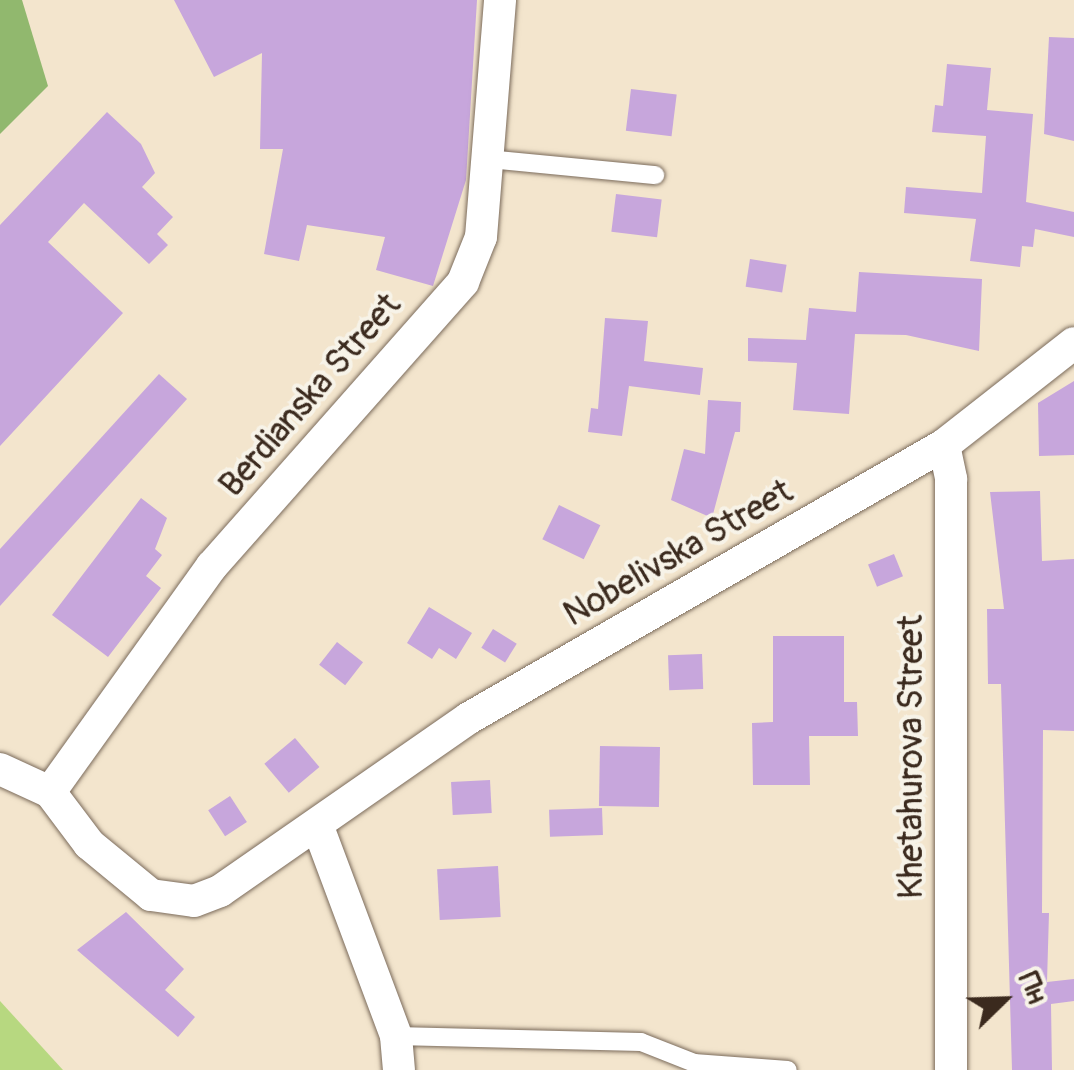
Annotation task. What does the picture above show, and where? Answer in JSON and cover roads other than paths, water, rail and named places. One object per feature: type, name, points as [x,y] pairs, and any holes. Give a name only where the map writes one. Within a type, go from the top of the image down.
[{"type":"street","name":"Berdianska Street","points":[[50,792],[212,566],[463,282],[481,237],[500,0]]},
{"type":"street","name":"Nobelivska Street","points":[[50,792],[121,876],[171,902],[220,891],[318,827],[470,718],[944,444],[1074,343]]},
{"type":"street","name":"Khetahurova Street","points":[[944,444],[952,479],[951,1070]]},
{"type":"street","points":[[0,768],[50,792]]},
{"type":"street","points":[[318,827],[396,1036],[399,1070]]},
{"type":"lane","points":[[488,159],[655,175]]},
{"type":"lane","points":[[396,1036],[641,1042],[694,1063],[788,1070]]}]
